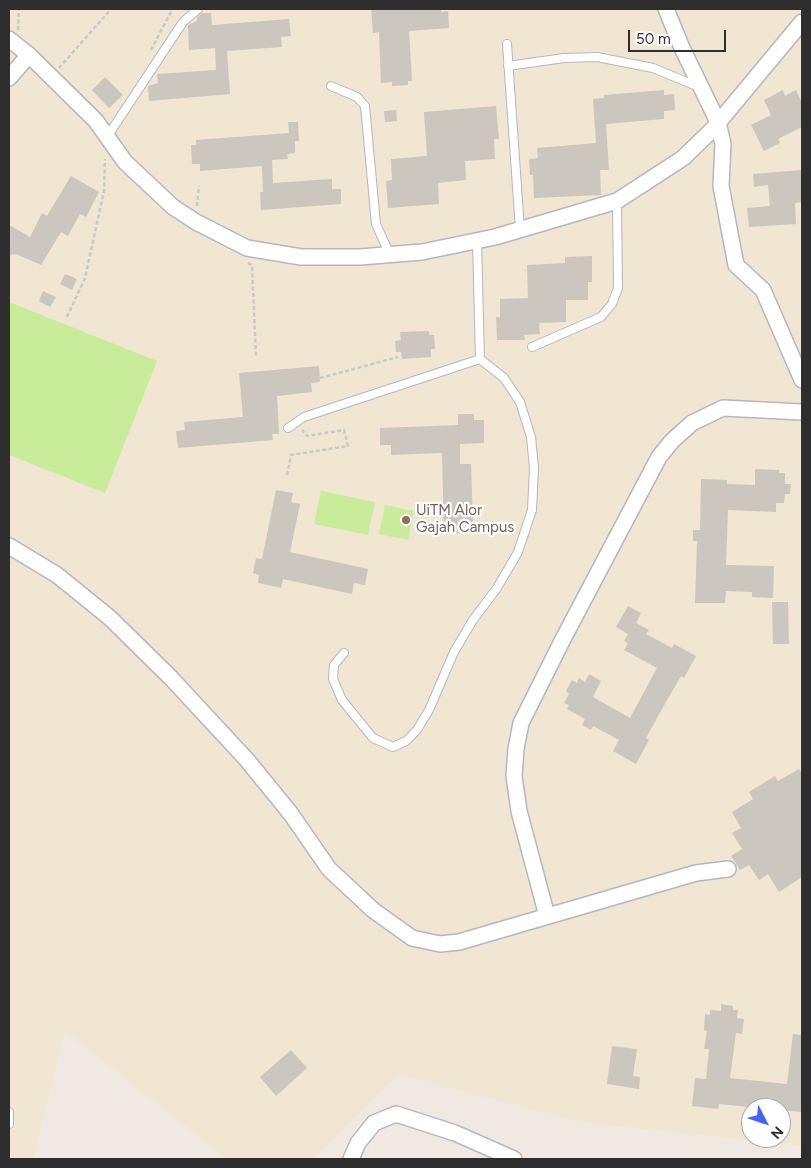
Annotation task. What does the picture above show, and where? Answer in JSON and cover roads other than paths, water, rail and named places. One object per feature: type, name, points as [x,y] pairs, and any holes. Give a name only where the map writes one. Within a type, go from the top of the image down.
[{"type":"street","points":[[666,9],[718,122],[723,144],[721,186],[736,265],[763,290],[802,380]]},
{"type":"street","points":[[9,39],[96,121],[125,162],[174,207],[196,222],[247,248],[301,258],[422,252],[520,230],[617,201],[682,158],[718,122],[802,22]]},
{"type":"street","points":[[9,78],[28,55]]},
{"type":"street","points":[[547,916],[519,811],[514,776],[515,758],[522,723],[562,641],[659,457],[672,441],[692,424],[723,408],[802,412]]},
{"type":"street","points":[[9,546],[57,575],[117,624],[247,760],[291,814],[329,870],[373,910],[412,938],[440,944],[459,942],[696,873],[728,869]]},
{"type":"street","points":[[350,1159],[358,1143],[374,1123],[396,1114],[440,1128],[514,1159]]},
{"type":"lane","points":[[107,137],[183,22],[198,9]]},
{"type":"lane","points":[[507,44],[520,230]]},
{"type":"lane","points":[[508,66],[564,58],[597,57],[653,68],[701,88]]},
{"type":"lane","points":[[330,86],[357,97],[365,106],[376,224],[390,255]]},
{"type":"lane","points":[[532,348],[601,317],[612,304],[618,288],[617,201]]},
{"type":"lane","points":[[477,241],[480,359]]},
{"type":"lane","points":[[288,428],[304,417],[480,359]]},
{"type":"lane","points":[[344,652],[334,665],[333,679],[342,700],[373,738],[393,747],[406,741],[421,724],[454,652],[473,620],[497,588],[518,552],[532,510],[534,468],[531,437],[520,402],[504,378],[480,359]]},
{"type":"lane","points":[[9,1112],[9,1124]]},
{"type":"place","name":"UiTM Alor Gajah Campus","points":[[406,520]]}]
